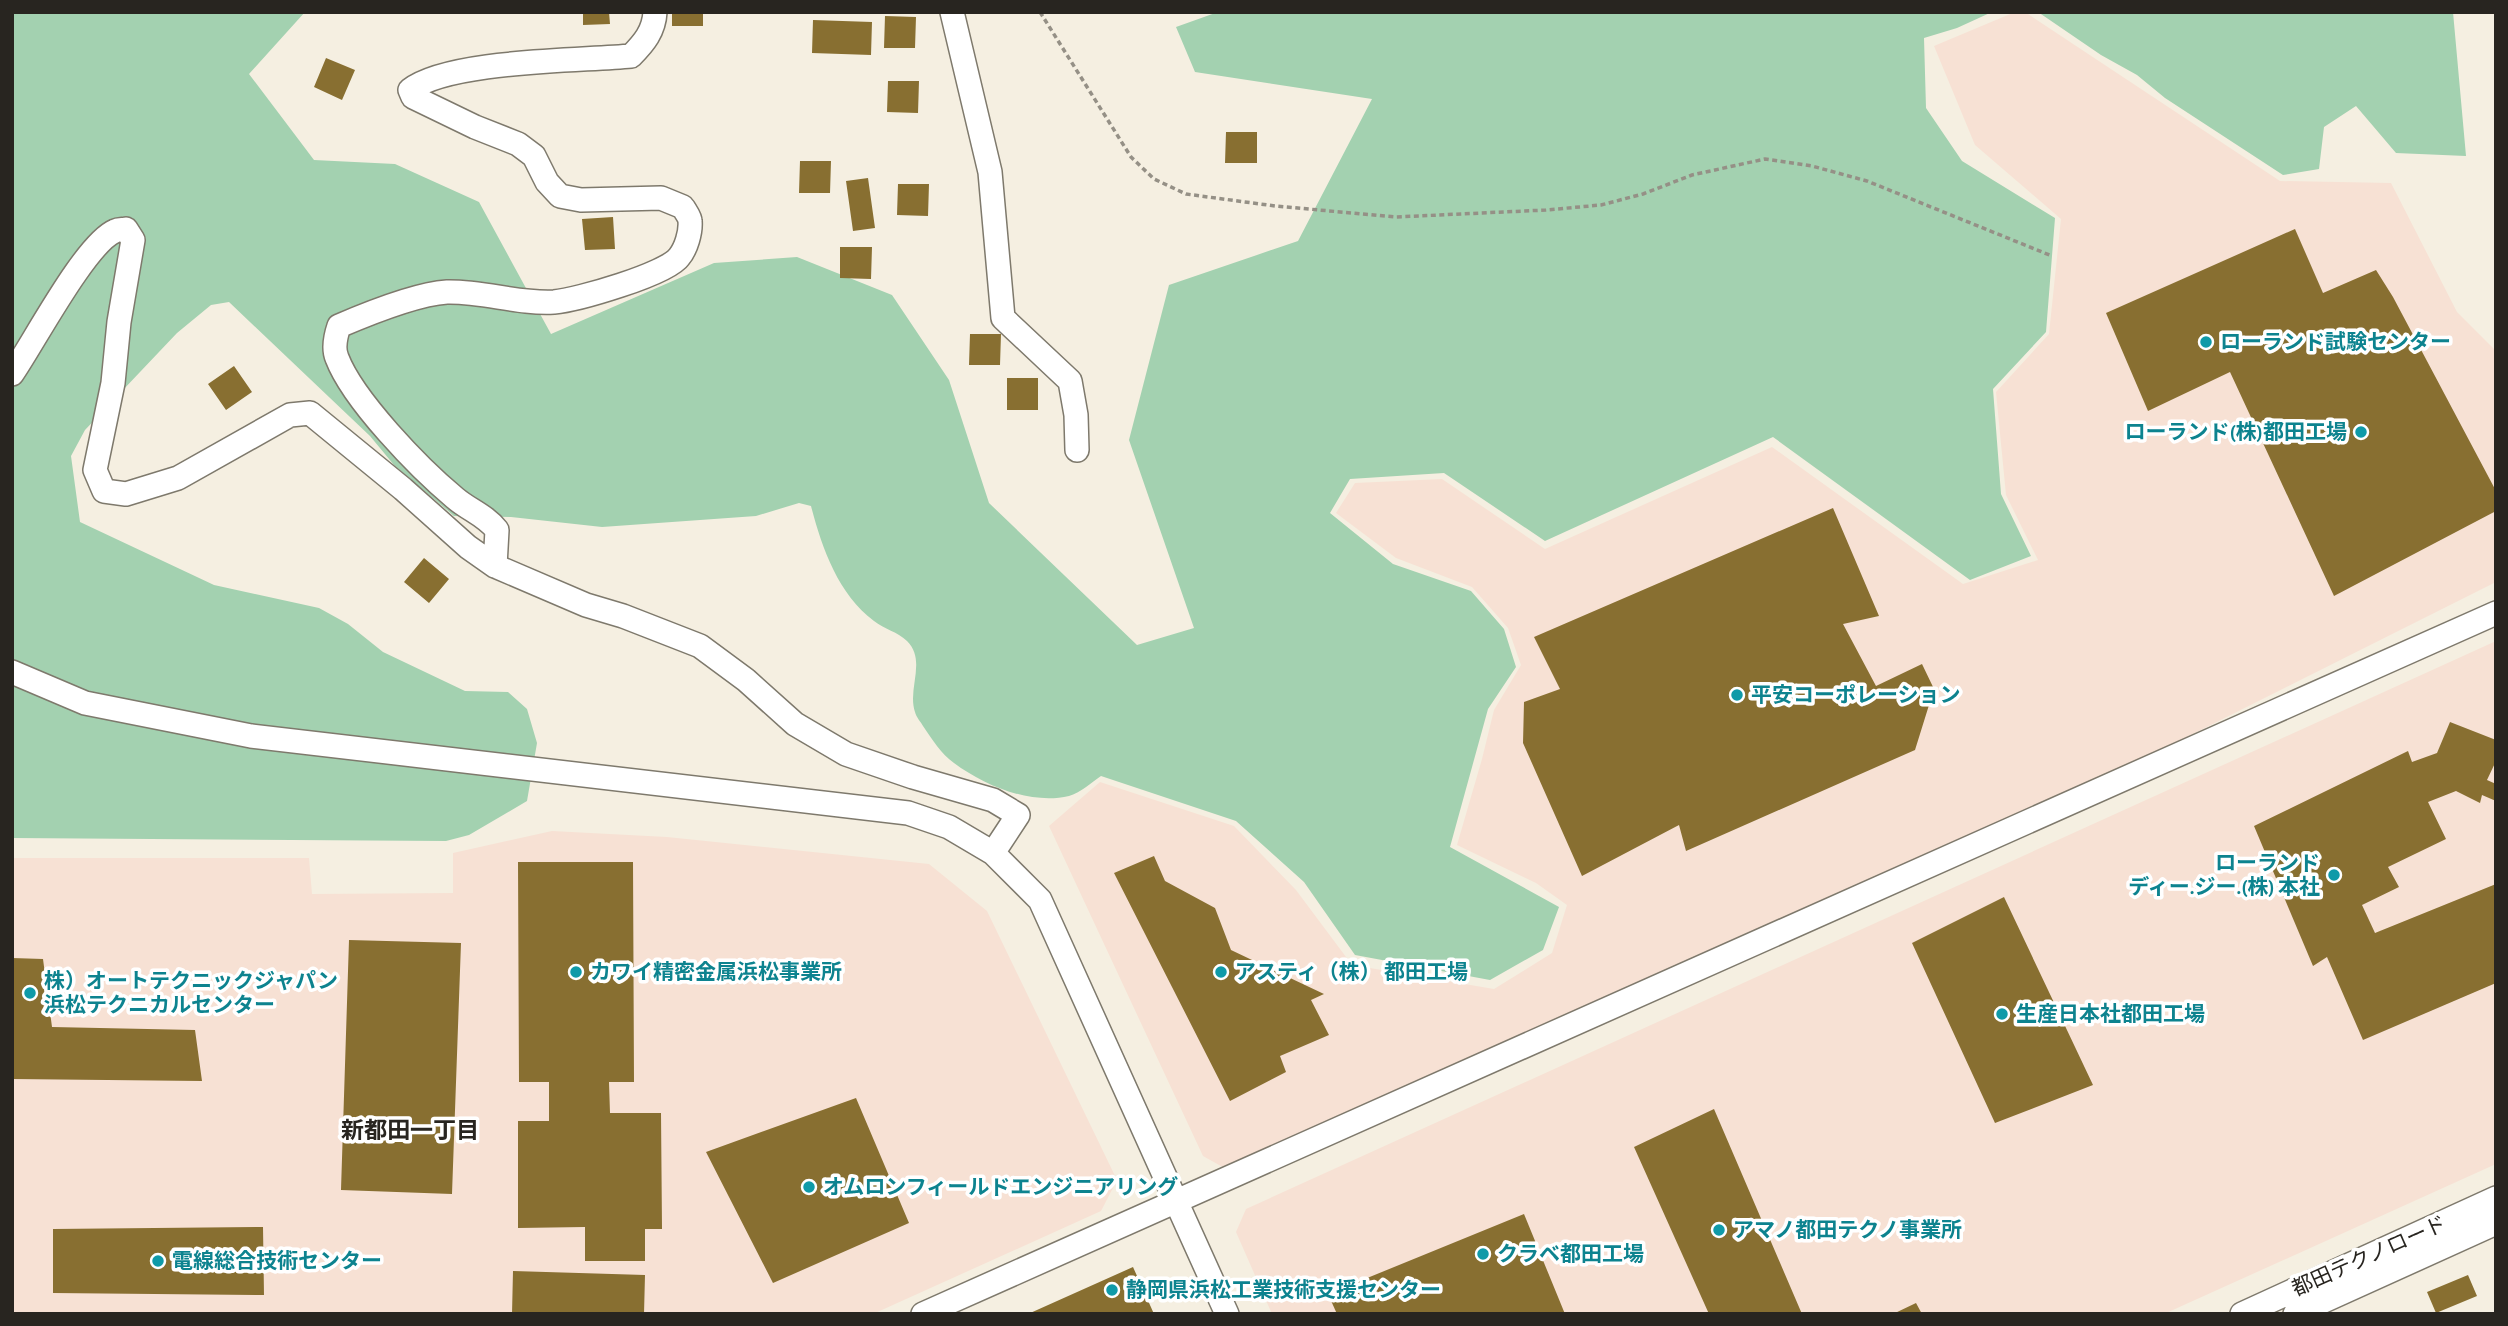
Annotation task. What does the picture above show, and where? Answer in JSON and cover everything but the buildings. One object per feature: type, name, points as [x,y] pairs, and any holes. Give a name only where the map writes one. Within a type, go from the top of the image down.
[{"type":"street","points":[[495,566],[497,530],[488,519],[459,501],[429,476],[352,386],[335,355],[339,326],[359,317],[446,292],[517,301],[575,299],[615,287],[678,260],[686,246],[690,221],[683,207],[661,198],[581,200],[560,195],[547,182],[534,156],[518,144],[413,97],[410,90],[418,84],[447,73],[631,56],[654,26],[654,12]]},
{"type":"street","points":[[952,12],[990,172],[1003,318],[1070,381],[1076,415],[1077,450]]},
{"type":"street","points":[[12,374],[40,326],[96,247],[115,231],[127,229],[133,240],[119,322],[113,383],[95,470],[104,491],[126,494],[178,478],[290,415],[310,413],[403,489],[468,547],[495,566],[586,605],[623,616],[700,646],[746,680],[795,724],[846,754],[993,800],[1018,815],[993,853]]},
{"type":"street","points":[[923,1314],[2496,614]]},
{"type":"street","points":[[12,672],[85,703],[251,736],[908,813],[949,827],[993,853],[1040,900],[1227,1314]]},
{"type":"street","name":"都田テクノロード","points":[[2242,1314],[2496,1198]]},
{"type":"street","name":"都田テクノロード","points":[[2295,1314],[2496,1223]]},
{"type":"path","points":[[1040,12],[1131,157],[1154,179],[1185,194],[1275,206],[1396,217],[1546,210],[1601,205],[1643,194],[1692,175],[1765,159],[1812,166],[1867,181],[2052,256]]},
{"type":"shaded area","points":[[2015,12],[2025,12],[2280,181],[2391,183],[2457,312],[2496,351],[2496,582],[2049,806],[1470,1057],[1228,1170],[1203,1156],[1049,826],[1100,782],[1234,826],[1296,890],[1352,965],[1494,989],[1552,953],[1567,905],[1536,883],[1457,845],[1494,710],[1521,665],[1508,628],[1472,587],[1396,558],[1336,513],[1355,483],[1442,479],[1545,549],[1772,447],[1963,584],[2038,560],[2006,495],[1996,392],[2049,334],[2061,219],[1975,145],[1934,46]]},
{"type":"shaded area","points":[[2496,641],[2496,1164],[2164,1314],[1272,1314],[1236,1232],[1246,1209]]},
{"type":"shaded area","points":[[552,831],[667,837],[929,864],[987,911],[1117,1180],[1101,1211],[873,1314],[12,1314],[12,858],[309,858],[312,894],[453,893],[453,853]]},
{"type":"green space","points":[[12,12],[305,12],[249,74],[314,160],[395,164],[479,202],[551,334],[714,263],[797,257],[892,295],[949,380],[989,503],[1137,645],[1194,628],[1129,440],[1169,285],[1298,241],[1372,99],[1195,72],[1176,27],[1218,12],[1992,12],[1957,28],[1924,38],[1926,108],[1962,161],[2055,218],[2046,332],[1993,389],[2001,494],[2031,556],[1970,580],[1773,437],[1545,541],[1444,473],[1350,479],[1330,513],[1393,564],[1471,591],[1504,629],[1516,667],[1488,709],[1450,847],[1559,907],[1543,950],[1490,980],[1355,955],[1304,882],[1236,821],[1101,776],[1069,796],[1024,796],[994,786],[954,763],[937,746],[916,714],[913,694],[916,657],[913,649],[903,638],[861,610],[841,584],[826,554],[811,506],[799,503],[756,516],[602,527],[511,517],[454,516],[394,465],[370,436],[229,302],[211,305],[177,333],[85,430],[71,456],[80,522],[214,585],[319,608],[348,624],[383,652],[465,691],[508,692],[527,709],[537,743],[527,801],[469,835],[446,841],[12,838]]},
{"type":"green space","points":[[2038,12],[2453,12],[2466,156],[2396,153],[2356,106],[2324,127],[2319,169],[2283,175],[2165,98],[2137,75],[2101,55]]},
{"type":"place","name":"ローランド試験センター","points":[[2206,342]]},
{"type":"place","name":"ローランド(株)都田工場","points":[[2361,432]]},
{"type":"place","name":"平安コーポレーション","points":[[1737,695]]},
{"type":"place","name":"ローランド ディー.ジー.(株) 本社","points":[[2334,875]]},
{"type":"place","name":"カワイ精密金属浜松事業所","points":[[576,972]]},
{"type":"place","name":"アスティ（株） 都田工場","points":[[1221,972]]},
{"type":"place","name":"株）オートテクニックジャパン 浜松テクニカルセンター","points":[[30,993]]},
{"type":"place","name":"生産日本社都田工場","points":[[2002,1014]]},
{"type":"place","name":"オムロンフィールドエンジニアリング","points":[[809,1187]]},
{"type":"place","name":"アマノ都田テクノ事業所","points":[[1719,1230]]},
{"type":"place","name":"クラベ都田工場","points":[[1483,1254]]},
{"type":"place","name":"電線総合技術センター","points":[[158,1261]]},
{"type":"place","name":"静岡県浜松工業技術支援センター","points":[[1112,1290]]},
{"type":"district","name":"新都田一丁目","points":[[410,1130]]}]
